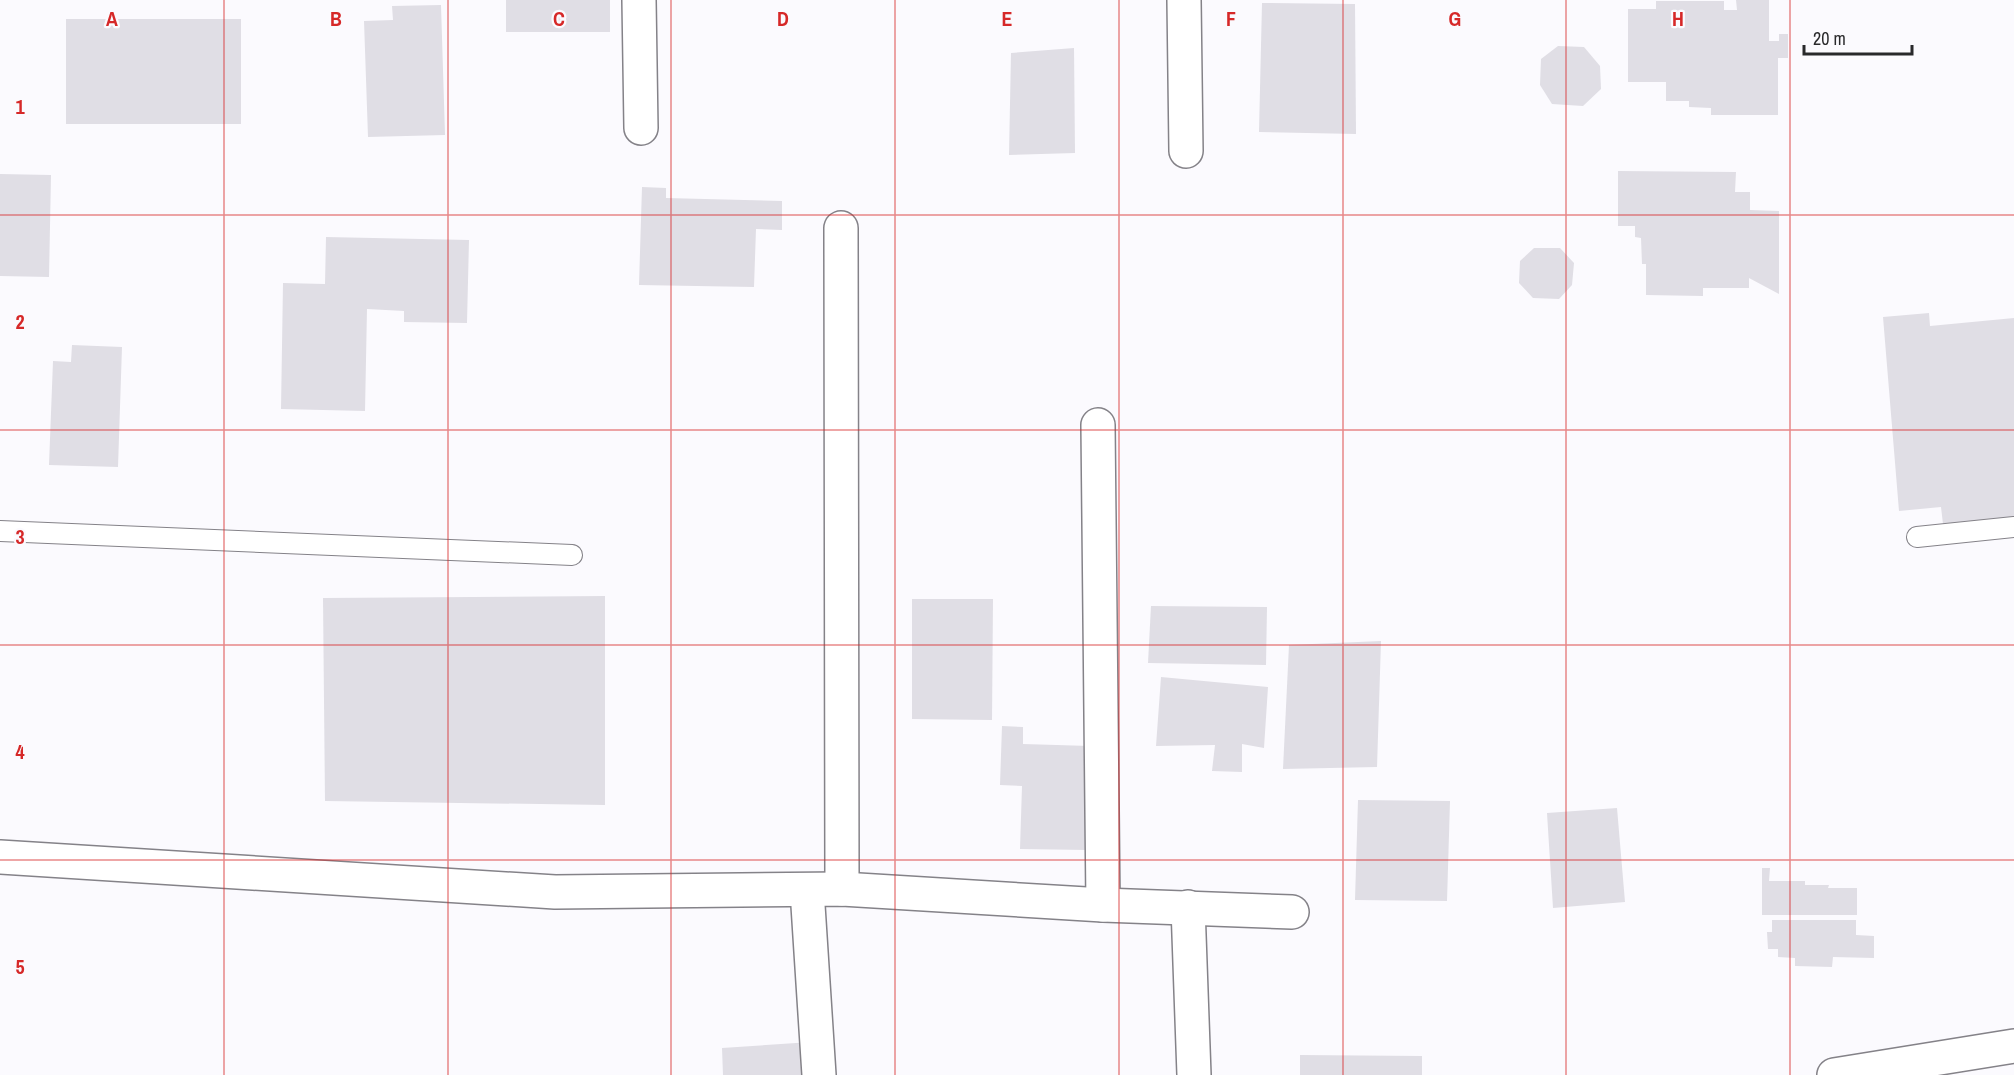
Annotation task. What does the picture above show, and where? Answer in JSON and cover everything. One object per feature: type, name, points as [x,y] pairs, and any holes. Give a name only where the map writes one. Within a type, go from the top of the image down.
[{"type":"street","points":[[639,0],[641,128]]},
{"type":"street","points":[[1184,0],[1186,151]]},
{"type":"street","points":[[841,228],[842,889]]},
{"type":"street","points":[[1098,425],[1103,904]]},
{"type":"street","points":[[0,856],[555,892],[842,889],[1292,912]]},
{"type":"street","points":[[807,890],[819,1075]]},
{"type":"street","points":[[1188,907],[1194,1075]]},
{"type":"street","points":[[1834,1075],[2014,1046]]},
{"type":"lane","points":[[1917,537],[2014,527]]},
{"type":"lane","points":[[0,531],[573,555]]},
{"type":"building","points":[[506,0],[610,0],[610,32],[506,32]]},
{"type":"building","points":[[1736,0],[1769,0],[1769,41],[1779,41],[1779,34],[1788,34],[1788,58],[1778,58],[1778,115],[1711,115],[1711,108],[1689,107],[1689,101],[1666,101],[1666,82],[1628,82],[1628,9],[1656,9],[1656,1],[1724,1],[1724,10],[1737,10]]},
{"type":"building","points":[[1262,3],[1355,4],[1356,134],[1259,132]]},
{"type":"building","points":[[441,5],[445,135],[368,137],[364,21],[393,20],[392,6]]},
{"type":"building","points":[[66,19],[241,19],[241,124],[66,124]]},
{"type":"building","points":[[1558,46],[1584,47],[1600,66],[1601,89],[1583,106],[1552,104],[1540,85],[1541,59]]},
{"type":"building","points":[[1074,48],[1075,153],[1009,155],[1011,53]]},
{"type":"building","points":[[1618,171],[1736,172],[1735,192],[1750,192],[1750,210],[1779,211],[1779,294],[1749,278],[1749,288],[1703,288],[1703,296],[1646,295],[1646,264],[1642,264],[1641,238],[1635,237],[1635,226],[1618,226]]},
{"type":"building","points":[[0,174],[51,175],[49,277],[0,276]]},
{"type":"building","points":[[642,187],[666,188],[666,198],[782,201],[782,230],[756,229],[754,287],[639,285]]},
{"type":"building","points":[[326,237],[469,240],[467,323],[404,322],[404,311],[367,309],[365,411],[281,409],[283,283],[325,284]]},
{"type":"building","points":[[1534,248],[1560,248],[1574,263],[1572,285],[1559,299],[1533,298],[1519,283],[1520,261]]},
{"type":"building","points":[[1929,313],[1930,326],[2014,318],[2014,517],[1943,524],[1941,507],[1899,511],[1883,317]]},
{"type":"building","points":[[72,345],[122,347],[118,467],[49,465],[53,361],[71,362]]},
{"type":"building","points":[[605,596],[605,805],[325,801],[323,598]]},
{"type":"building","points":[[912,599],[993,599],[992,720],[912,719]]},
{"type":"building","points":[[1151,606],[1267,607],[1266,665],[1148,663]]},
{"type":"building","points":[[1381,641],[1377,767],[1283,769],[1289,645]]},
{"type":"building","points":[[1161,677],[1268,687],[1264,748],[1242,744],[1242,772],[1212,771],[1215,745],[1156,746]]},
{"type":"building","points":[[1002,726],[1023,727],[1023,744],[1090,746],[1087,850],[1020,849],[1022,786],[1000,785]]},
{"type":"building","points":[[1358,800],[1450,801],[1447,901],[1355,900]]},
{"type":"building","points":[[1617,808],[1625,902],[1553,908],[1547,813]]},
{"type":"building","points":[[1762,868],[1770,868],[1769,881],[1805,881],[1805,885],[1857,888],[1857,915],[1762,915]]},
{"type":"building","points":[[1772,920],[1856,920],[1856,935],[1874,936],[1874,958],[1833,957],[1832,967],[1795,966],[1795,958],[1778,957],[1778,949],[1768,949],[1767,932],[1772,932]]},
{"type":"building","points":[[811,1042],[813,1075],[723,1075],[722,1048]]},
{"type":"building","points":[[1300,1055],[1422,1056],[1422,1075],[1300,1075]]}]
